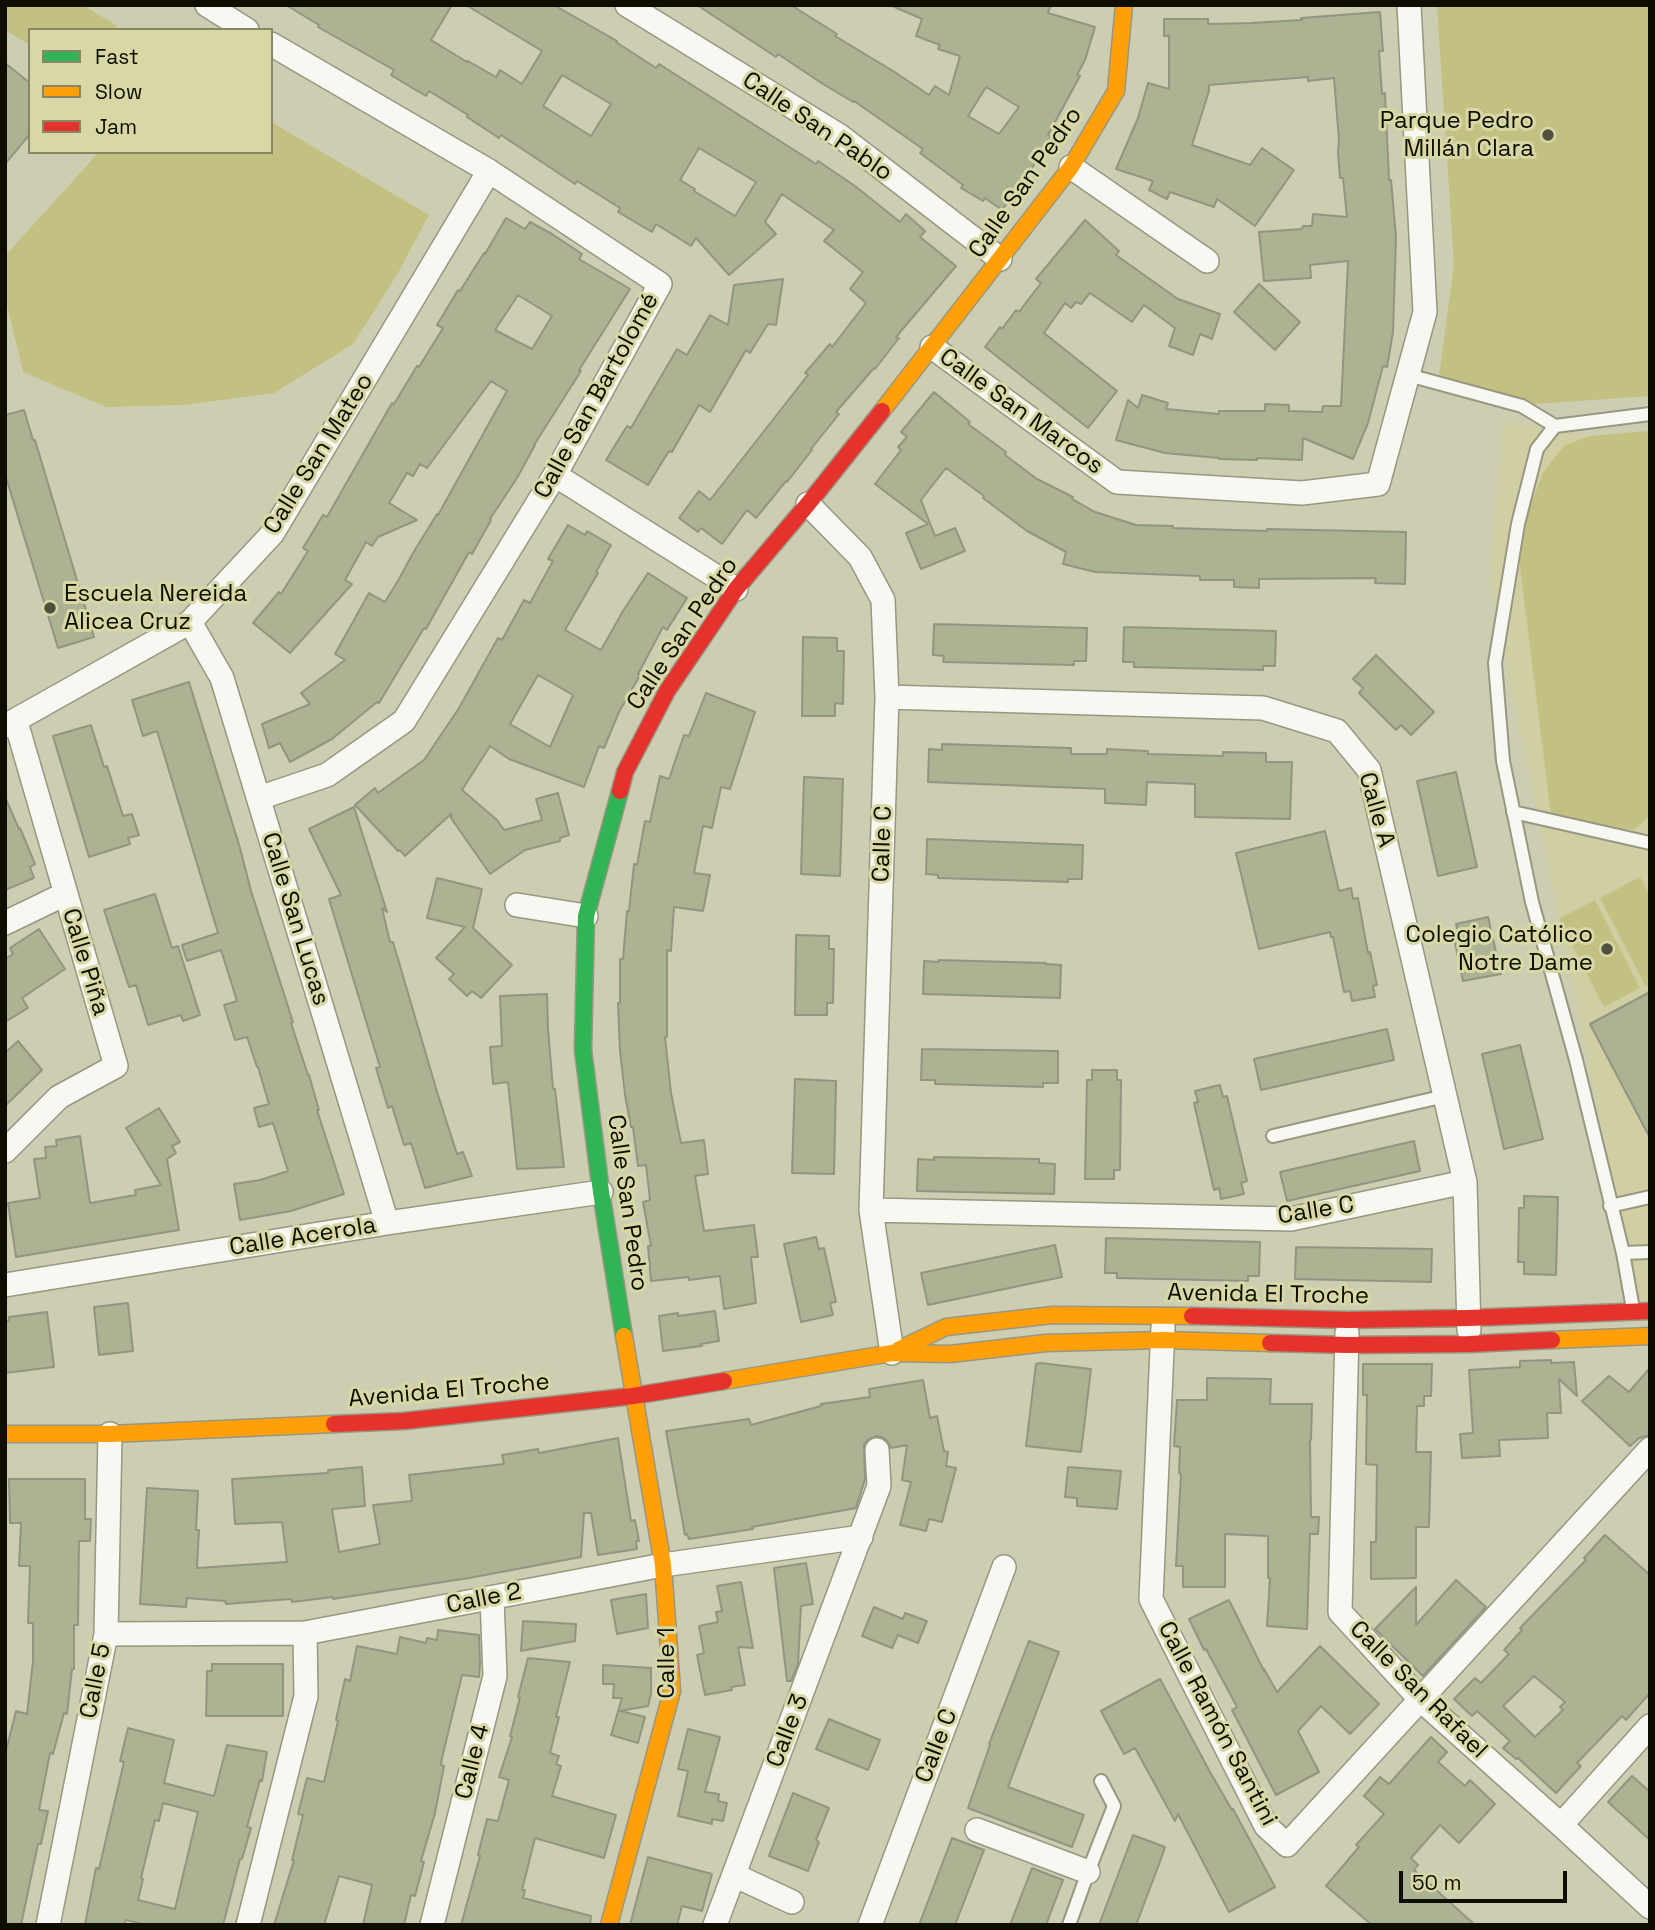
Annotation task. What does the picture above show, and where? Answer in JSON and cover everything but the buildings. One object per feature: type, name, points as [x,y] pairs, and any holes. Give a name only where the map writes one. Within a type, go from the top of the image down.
[{"type":"street","name":"Calle San Pablo","points":[[627,5],[840,136],[1000,259]]},
{"type":"street","name":"Calle San Pedro","points":[[633,1396],[601,1192],[583,1050],[586,916],[625,772],[667,691],[736,589],[808,505],[1070,167],[1116,91],[1124,5]]},
{"type":"street","name":"Calle San Marcos","points":[[932,347],[1117,482],[1288,493],[1378,484],[1424,313],[1409,5]]},
{"type":"street","points":[[215,7],[244,28]]},
{"type":"street","name":"Calle San Bartolomé","points":[[259,797],[327,775],[404,721],[555,475],[660,284],[489,172],[273,45]]},
{"type":"street","points":[[1070,167],[1207,261]]},
{"type":"street","name":"Calle San Mateo","points":[[10,724],[190,622],[272,534],[489,172]]},
{"type":"street","points":[[555,475],[736,589]]},
{"type":"street","name":"Calle C","points":[[808,505],[860,557],[883,600],[887,697],[871,1210],[892,1353]]},
{"type":"street","name":"Calle San Lucas","points":[[190,622],[222,678],[387,1223]]},
{"type":"street","name":"Calle A","points":[[887,697],[1263,708],[1337,731],[1369,770],[1465,1182],[1469,1344]]},
{"type":"street","name":"Calle Piña","points":[[5,1151],[59,1097],[116,1066],[65,894],[10,724]]},
{"type":"street","points":[[5,923],[65,894]]},
{"type":"street","points":[[517,905],[586,916]]},
{"type":"street","name":"Calle C","points":[[871,1210],[1290,1219],[1465,1182]]},
{"type":"street","name":"Calle Acerola","points":[[5,1285],[387,1223],[601,1192]]},
{"type":"street","name":"Avenida El Troche","points":[[892,1353],[946,1327],[1053,1315],[1348,1320],[1642,1311]]},
{"type":"street","name":"Calle Ramón Santini","points":[[1164,1315],[1151,1599],[1266,1826],[1287,1845],[1650,1449]]},
{"type":"street","name":"Calle San Rafael","points":[[1348,1320],[1340,1612],[1421,1700],[1650,1907]]},
{"type":"street","name":"Avenida El Troche","points":[[5,1434],[110,1434],[404,1420],[633,1396],[892,1353],[950,1354],[1046,1343],[1163,1340],[1347,1345],[1469,1344],[1650,1336]]},
{"type":"street","name":"Calle 1","points":[[609,1925],[672,1691],[663,1565],[633,1396]]},
{"type":"street","name":"Calle 5","points":[[48,1925],[106,1634],[110,1434]]},
{"type":"street","name":"Calle 3","points":[[715,1925],[880,1486],[877,1450]]},
{"type":"street","name":"Calle 2","points":[[106,1634],[306,1633],[663,1565],[861,1537]]},
{"type":"street","name":"Calle C","points":[[870,1925],[1004,1567]]},
{"type":"street","name":"Calle 4","points":[[432,1925],[495,1676],[492,1598]]},
{"type":"street","points":[[248,1925],[306,1696],[306,1633]]},
{"type":"street","points":[[1561,1825],[1650,1726]]},
{"type":"street","points":[[977,1830],[1087,1872]]},
{"type":"street","points":[[734,1875],[792,1902]]},
{"type":"lane","points":[[1408,375],[1522,406],[1556,426],[1650,414]]},
{"type":"lane","points":[[1556,426],[1537,449],[1521,511],[1495,663],[1503,761],[1532,902],[1576,1060],[1623,1253],[1642,1311]]},
{"type":"lane","points":[[1513,812],[1650,844]]},
{"type":"lane","points":[[1273,1136],[1445,1096]]},
{"type":"lane","points":[[1611,1206],[1650,1196]]},
{"type":"lane","points":[[1623,1253],[1650,1252]]},
{"type":"lane","points":[[1069,1925],[1114,1805],[1101,1781]]},
{"type":"shaded area","points":[[7,5],[83,5],[117,26],[28,28],[28,44],[5,30]]},
{"type":"shaded area","name":"Parque Pedro Millán Clara","points":[[1437,5],[1650,5],[1650,396],[1521,405],[1437,390],[1454,265]]},
{"type":"shaded area","points":[[273,123],[429,215],[398,273],[353,344],[274,393],[184,405],[106,407],[23,372],[5,296],[5,256],[97,154],[273,154]]},
{"type":"shaded area","name":"Colegio Católico Notre Dame","points":[[1502,421],[1589,436],[1650,431],[1650,1300],[1638,1301],[1493,598],[1493,544]]},
{"type":"shaded area","points":[[1650,431],[1650,816],[1633,830],[1551,815],[1519,558],[1529,509],[1544,471],[1564,446],[1589,436]]},
{"type":"shaded area","points":[[1640,877],[1650,896],[1650,984],[1646,987],[1600,898]]},
{"type":"shaded area","points":[[1595,900],[1640,988],[1604,1007],[1559,919]]},
{"type":"traffic: fast","points":[[620,791],[586,916],[583,1050],[601,1192],[624,1336]]},
{"type":"traffic: slow","points":[[882,411],[1071,167],[1116,91],[1124,5]]},
{"type":"traffic: slow","points":[[898,1350],[946,1327],[1053,1315],[1192,1316]]},
{"type":"traffic: slow","points":[[609,1925],[672,1691],[663,1565],[624,1336]]},
{"type":"traffic: slow","points":[[1552,1340],[1650,1336]]},
{"type":"traffic: slow","points":[[724,1381],[892,1353],[950,1354],[1046,1343],[1163,1340],[1270,1343]]},
{"type":"traffic: slow","points":[[5,1434],[110,1434],[334,1424]]},
{"type":"traffic: jam","points":[[620,791],[625,772],[667,691],[736,589],[882,411]]},
{"type":"traffic: jam","points":[[1192,1316],[1347,1320],[1650,1311]]},
{"type":"traffic: jam","points":[[1270,1343],[1469,1344],[1552,1340]]},
{"type":"traffic: jam","points":[[334,1424],[404,1421],[633,1396],[724,1381]]},
{"type":"place","name":"Parque Pedro Millán Clara","points":[[1548,135]]},
{"type":"place","name":"Escuela Nereida Alicea Cruz","points":[[50,608]]},
{"type":"place","name":"Colegio Católico Notre Dame","points":[[1607,949]]}]
